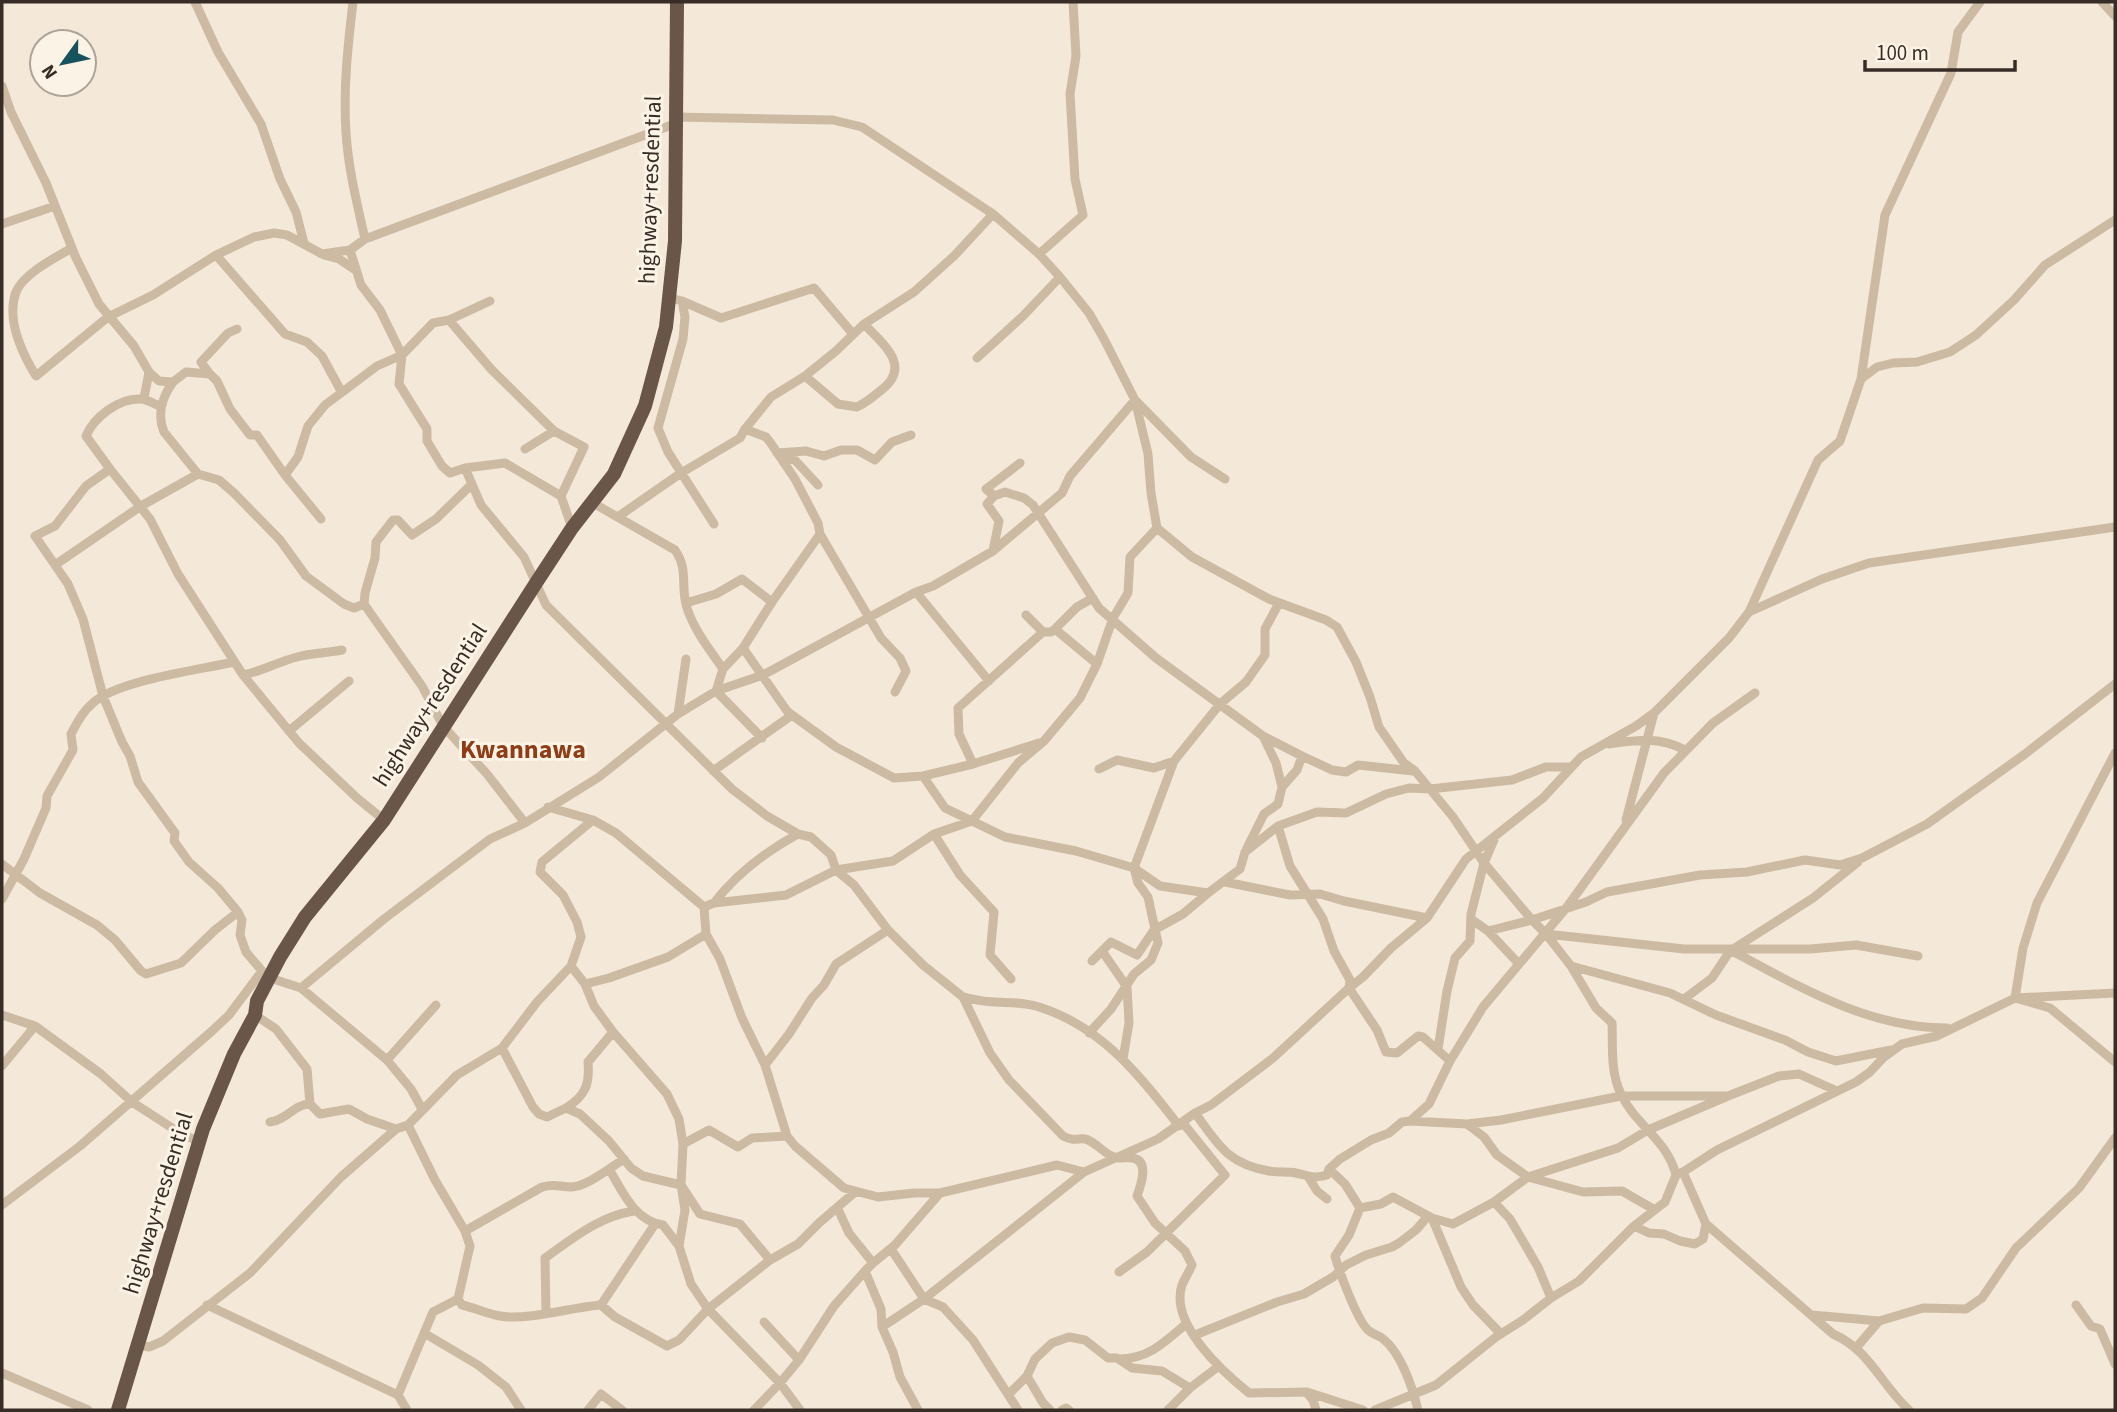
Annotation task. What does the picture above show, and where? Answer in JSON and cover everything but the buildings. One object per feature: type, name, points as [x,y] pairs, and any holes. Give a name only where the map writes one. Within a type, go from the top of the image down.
[{"type":"highway","name":"highway+resdential","points":[[118,1410],[198,1141],[234,1054],[255,1015],[266,974],[305,917],[384,820],[572,528],[614,474],[645,406],[676,300],[677,2]]},
{"type":"street","points":[[195,2],[218,52],[261,124],[281,180],[296,212],[304,243]]},
{"type":"street","points":[[353,2],[345,73],[346,130],[354,191],[365,239]]},
{"type":"street","points":[[1039,254],[1083,215],[1075,179],[1070,94],[1076,56],[1073,2]]},
{"type":"street","points":[[882,1327],[924,1299],[1084,1172],[1145,1146],[1181,1125],[1266,1064],[1427,918],[1466,859],[1543,798],[1581,757],[1654,713],[1729,638],[1749,612],[1818,460],[1840,441],[1861,379],[1885,215],[1951,74],[1958,32],[1980,2]]},
{"type":"street","points":[[2102,2],[2115,16]]},
{"type":"street","points":[[2,86],[99,304],[134,346],[149,372],[159,381],[173,382]]},
{"type":"street","points":[[322,254],[349,250],[365,239],[677,120],[834,120],[862,127],[993,214],[1039,254],[1089,313],[1135,400],[1147,453],[1157,528],[1192,557],[1279,603],[1325,620],[1336,627],[1356,662],[1379,727],[1404,762],[1430,789],[1484,863],[1571,966],[1596,1008],[1612,1023],[1614,1074],[1621,1096],[1666,1149],[1706,1224],[1833,1334],[1849,1341],[1909,1410]]},
{"type":"street","points":[[2,224],[55,206]]},
{"type":"street","points":[[619,516],[681,473],[740,438],[771,397],[805,376],[864,324],[914,292],[954,256],[993,214]]},
{"type":"street","points":[[1861,379],[1877,367],[1917,362],[1950,352],[1976,335],[2014,300],[2045,265],[2115,220]]},
{"type":"street","points":[[72,248],[32,274],[17,289],[14,303],[19,339],[36,376],[108,317],[153,295],[216,256],[254,237],[274,233],[287,235],[322,254],[339,259],[354,269]]},
{"type":"street","points":[[349,250],[354,269],[366,294],[380,310],[402,355],[400,384],[427,429],[427,441],[442,466],[450,473],[465,468],[505,463],[561,496],[572,528]]},
{"type":"street","points":[[216,256],[285,334],[307,342],[322,356],[341,391]]},
{"type":"street","points":[[977,358],[1060,277]]},
{"type":"street","points":[[676,300],[721,318],[814,288],[853,334]]},
{"type":"street","points":[[676,300],[685,317],[683,339],[658,428],[668,452],[714,524]]},
{"type":"street","points":[[285,475],[298,457],[308,426],[341,391],[377,366],[402,355],[433,323],[449,320],[490,301]]},
{"type":"street","points":[[449,320],[491,369],[554,431],[584,447],[561,496]]},
{"type":"street","points":[[805,376],[838,404],[857,407],[887,386],[895,376],[896,365],[883,343],[864,324]]},
{"type":"street","points":[[237,329],[228,333],[201,362],[216,381],[230,409],[250,435],[257,435],[321,519]]},
{"type":"street","points":[[144,398],[149,372]]},
{"type":"street","points":[[210,374],[186,372],[173,382],[162,407],[160,425],[164,432],[198,474],[219,480],[234,493],[279,540],[295,563],[315,584],[332,593],[344,604],[354,608],[364,604]]},
{"type":"street","points":[[162,407],[144,398],[128,400],[92,422],[86,436],[141,506],[178,574],[243,675],[289,731],[384,820]]},
{"type":"street","points":[[1135,400],[1191,457],[1225,479]]},
{"type":"street","points":[[302,988],[384,919],[490,839],[525,823],[599,777],[678,714],[716,691],[764,675],[916,592],[933,586],[993,551],[1062,493],[1070,476],[1135,400]]},
{"type":"street","points":[[745,429],[766,437],[784,463],[806,497],[820,534],[881,638],[900,658],[906,671],[895,692]]},
{"type":"street","points":[[525,449],[554,431]]},
{"type":"street","points":[[777,453],[806,451],[824,456],[841,450],[857,450],[875,460],[892,442],[911,435]]},
{"type":"street","points":[[784,463],[793,458],[818,485]]},
{"type":"street","points":[[994,496],[986,489],[1020,463]]},
{"type":"street","points":[[465,468],[481,505],[524,557],[546,605],[713,771],[767,816],[798,834],[811,837],[831,855],[836,870],[854,885],[888,930],[938,978],[963,997],[990,1053],[1009,1080],[1063,1136],[1074,1141],[1085,1139],[1114,1157],[1140,1161],[1143,1167],[1142,1184],[1137,1196],[1164,1233],[1185,1251],[1192,1265],[1182,1286],[1181,1298],[1186,1324],[1205,1352],[1249,1393],[1307,1392],[1363,1410]]},
{"type":"street","points":[[110,469],[86,486],[54,526],[35,536],[68,584],[83,619],[103,696],[130,756],[138,782],[175,833],[174,841],[189,862],[218,888],[238,912],[242,920],[240,935],[246,952],[266,974],[302,988],[387,1060],[406,1082],[422,1109]]},
{"type":"street","points":[[55,565],[141,506],[198,474]]},
{"type":"street","points":[[471,485],[436,519],[412,536],[398,520],[393,520],[376,542],[364,604],[422,686],[443,726],[525,823]]},
{"type":"street","points":[[993,551],[999,521],[987,504],[994,496],[1005,492],[1024,498],[1038,513],[1050,536],[1098,608],[1113,618],[1156,658],[1263,736],[1332,770],[1346,772],[1358,765],[1415,771]]},
{"type":"street","points":[[593,503],[676,550],[684,562],[685,603],[692,622],[723,669]]},
{"type":"street","points":[[1749,612],[1822,579],[1869,563],[2115,527]]},
{"type":"street","points":[[704,907],[714,903],[786,895],[836,870],[893,861],[933,834],[972,821],[1018,763],[1044,741],[1080,698],[1097,664],[1113,618],[1128,593],[1130,557],[1157,528]]},
{"type":"street","points":[[716,691],[723,669],[743,649],[820,534]]},
{"type":"street","points":[[685,603],[716,594],[741,579],[772,603]]},
{"type":"street","points":[[916,592],[989,681]]},
{"type":"street","points":[[974,764],[959,734],[958,708],[1043,632],[1051,632],[1077,607],[1093,598]]},
{"type":"street","points":[[1089,1033],[1128,987],[1134,974],[1151,960],[1158,943],[1148,897],[1134,868],[1174,761],[1220,704],[1246,682],[1265,655],[1265,629],[1279,603]]},
{"type":"street","points":[[1026,615],[1043,632]]},
{"type":"street","points":[[1055,629],[1097,664]]},
{"type":"street","points":[[743,649],[764,675],[786,711],[836,747],[894,778],[923,776],[974,764],[1044,741]]},
{"type":"street","points":[[243,675],[266,670],[300,656],[342,650]]},
{"type":"street","points":[[678,714],[687,659]]},
{"type":"street","points":[[2,899],[16,875],[46,808],[47,796],[73,750],[71,734],[85,712],[103,696],[156,679],[234,662]]},
{"type":"street","points":[[289,731],[349,681]]},
{"type":"street","points":[[1488,931],[1532,920],[1607,892],[1700,875],[1747,872],[1805,860],[1839,865],[1862,858],[1927,824],[2025,754],[2115,684]]},
{"type":"street","points":[[716,691],[762,738]]},
{"type":"street","points":[[1410,1121],[1429,1104],[1450,1061],[1483,1007],[1567,907],[1664,773],[1713,723],[1755,693]]},
{"type":"street","points":[[1625,825],[1654,713]]},
{"type":"street","points":[[713,771],[792,715]]},
{"type":"street","points":[[1091,961],[1111,943],[1137,956],[1154,930],[1183,914],[1240,869],[1245,852],[1265,814],[1278,804],[1282,787],[1276,764],[1263,736]]},
{"type":"street","points":[[1603,745],[1646,739],[1667,741],[1685,750]]},
{"type":"street","points":[[2015,998],[2023,948],[2037,903],[2115,753]]},
{"type":"street","points":[[1282,787],[1297,770],[1302,756]]},
{"type":"street","points":[[1099,769],[1117,760],[1154,768],[1174,761]]},
{"type":"street","points":[[1245,852],[1278,826],[1317,812],[1346,813],[1389,793],[1409,788],[1430,789],[1512,780],[1546,766],[1570,767]]},
{"type":"street","points":[[923,776],[944,808],[1004,836],[1076,851],[1134,868],[1160,886],[1208,892]]},
{"type":"street","points":[[548,807],[593,820],[617,833],[704,907],[706,934],[720,959],[742,1018],[765,1065],[787,1136],[844,1188],[878,1197],[914,1192],[940,1193],[1057,1166],[1084,1172]]},
{"type":"street","points":[[138,1345],[149,1347],[163,1340],[250,1273],[341,1177],[396,1129],[408,1125],[457,1074],[502,1048],[537,1002],[571,966],[581,937],[577,922],[563,895],[540,872],[542,862],[593,820]]},
{"type":"street","points":[[1278,826],[1290,866],[1323,919],[1334,951],[1350,980],[1349,988],[1377,1030],[1386,1052],[1397,1053],[1418,1036],[1423,1037],[1450,1061]]},
{"type":"street","points":[[714,903],[736,878],[768,851],[798,834]]},
{"type":"street","points":[[933,834],[960,875],[993,912],[990,955],[1011,979]]},
{"type":"street","points":[[1438,1049],[1455,958],[1470,941],[1471,919],[1484,863],[1496,835]]},
{"type":"street","points":[[1684,999],[1712,978],[1730,951],[1813,898],[1862,858]]},
{"type":"street","points":[[2,864],[61,906],[97,925],[115,940],[146,974],[181,963],[238,912]]},
{"type":"street","points":[[1226,882],[1290,895],[1320,894],[1427,918]]},
{"type":"street","points":[[1471,919],[1488,931],[1520,964]]},
{"type":"street","points":[[765,1065],[824,985],[836,964],[888,930]]},
{"type":"street","points":[[585,984],[668,957],[706,934]]},
{"type":"street","points":[[1546,934],[1684,949],[1730,951],[1856,945],[1918,956]]},
{"type":"street","points":[[1102,951],[1128,987],[1129,1023],[1123,1059]]},
{"type":"street","points":[[1730,951],[1825,1000],[1868,1016],[1930,1028],[1952,1028]]},
{"type":"street","points":[[571,966],[585,984],[594,1006],[612,1032],[667,1094],[679,1119],[683,1144],[681,1185],[685,1210],[678,1246]]},
{"type":"street","points":[[1571,966],[1624,979],[1684,999],[1716,1015],[1756,1028],[1808,1052],[1836,1061],[1896,1048]]},
{"type":"street","points":[[2,1205],[70,1154],[131,1102],[229,1015],[266,974]]},
{"type":"street","points":[[1375,1410],[1436,1385],[1501,1334],[1579,1281],[1634,1226],[1665,1202],[1680,1173],[1717,1150],[1870,1072],[1902,1044],[1937,1036],[2015,998],[2115,993]]},
{"type":"street","points":[[963,997],[994,1002],[1017,1002],[1042,1008],[1060,1015],[1089,1033],[1123,1059],[1154,1091],[1224,1175],[1147,1252],[1119,1272]]},
{"type":"street","points":[[2015,998],[2050,1008],[2115,1062]]},
{"type":"street","points":[[387,1060],[436,1005]]},
{"type":"street","points":[[2,1015],[34,1026],[101,1073],[131,1102],[183,1135],[198,1141]]},
{"type":"street","points":[[255,1015],[276,1029],[307,1069],[310,1104],[320,1114],[349,1109],[367,1119],[396,1129]]},
{"type":"street","points":[[2,1066],[34,1026]]},
{"type":"street","points":[[502,1048],[533,1107],[539,1114],[547,1117],[579,1100],[589,1086],[588,1062],[612,1032]]},
{"type":"street","points":[[1360,1208],[1381,1204],[1393,1197],[1430,1217],[1453,1224],[1494,1202],[1528,1177],[1618,1148],[1648,1130],[1779,1076],[1799,1074],[1837,1091]]},
{"type":"street","points":[[1195,1113],[1225,1154],[1244,1165],[1269,1171],[1296,1173],[1309,1178],[1327,1175],[1329,1169],[1340,1159],[1371,1140],[1389,1133],[1402,1122],[1467,1125],[1621,1096],[1728,1096]]},
{"type":"street","points":[[270,1122],[279,1121],[299,1104],[310,1104]]},
{"type":"street","points":[[566,1108],[580,1114],[609,1141],[631,1168],[643,1175],[681,1185],[700,1214],[740,1224],[770,1260]]},
{"type":"street","points":[[408,1125],[435,1180],[465,1231],[470,1246],[458,1299],[462,1305],[502,1317],[601,1305],[615,1317],[667,1346],[679,1340],[708,1309],[770,1260],[798,1244],[855,1192]]},
{"type":"street","points":[[1467,1125],[1484,1137],[1497,1155],[1528,1177],[1583,1192],[1622,1191],[1655,1210]]},
{"type":"street","points":[[683,1144],[709,1130],[738,1147],[752,1138],[787,1136]]},
{"type":"street","points":[[1812,1315],[1879,1321],[1923,1308],[1966,1309],[1982,1298],[2016,1248],[2079,1188],[2115,1138]]},
{"type":"street","points":[[465,1231],[542,1187],[553,1184],[572,1187],[590,1181],[624,1159]]},
{"type":"street","points":[[609,1169],[634,1211],[655,1224],[663,1225],[678,1246],[691,1284],[708,1309],[780,1383],[800,1410]]},
{"type":"street","points":[[1329,1169],[1345,1184],[1360,1208]]},
{"type":"street","points":[[1309,1178],[1317,1191],[1327,1199]]},
{"type":"street","points":[[754,1410],[799,1360],[834,1306],[873,1263],[891,1249],[940,1193]]},
{"type":"street","points":[[1494,1202],[1510,1219],[1538,1267],[1551,1298]]},
{"type":"street","points":[[1360,1208],[1349,1235],[1335,1256],[1339,1270],[1362,1321],[1368,1330],[1384,1340],[1408,1376],[1418,1410]]},
{"type":"street","points":[[838,1209],[849,1233],[873,1263]]},
{"type":"street","points":[[546,1313],[545,1258],[584,1230],[619,1213],[634,1211]]},
{"type":"street","points":[[1195,1335],[1304,1294],[1366,1255],[1399,1243],[1430,1217]]},
{"type":"street","points":[[1430,1217],[1461,1287],[1473,1305],[1501,1334]]},
{"type":"street","points":[[601,1305],[655,1224]]},
{"type":"street","points":[[1634,1226],[1648,1233],[1664,1234],[1695,1244],[1703,1238],[1706,1224]]},
{"type":"street","points":[[891,1249],[924,1299],[943,1307],[958,1322],[1009,1394],[1015,1407],[1002,1410]]},
{"type":"street","points":[[865,1271],[881,1309],[882,1327],[900,1377],[918,1410]]},
{"type":"street","points":[[398,1395],[433,1312],[458,1299]]},
{"type":"street","points":[[207,1305],[398,1395],[407,1410]]},
{"type":"street","points":[[2076,1305],[2091,1326],[2100,1329],[2115,1364]]},
{"type":"street","points":[[1856,1348],[1879,1321]]},
{"type":"street","points":[[764,1322],[799,1360]]},
{"type":"street","points":[[1009,1394],[1027,1376],[1035,1359],[1052,1343],[1069,1337],[1085,1340],[1108,1358],[1133,1359],[1154,1350],[1186,1324]]},
{"type":"street","points":[[424,1333],[478,1365],[506,1387],[521,1410]]},
{"type":"street","points":[[1117,1359],[1132,1368],[1162,1371],[1190,1388]]},
{"type":"street","points":[[1168,1410],[1190,1388],[1219,1366]]},
{"type":"street","points":[[2,1373],[88,1410]]},
{"type":"street","points":[[1027,1376],[1050,1410]]},
{"type":"street","points":[[1307,1392],[1316,1410]]},
{"type":"street","points":[[588,1410],[601,1394],[622,1410]]},
{"type":"street","points":[[1062,1410],[1069,1410]]},
{"type":"district","name":"Kwannawa","points":[[523,749]]}]
